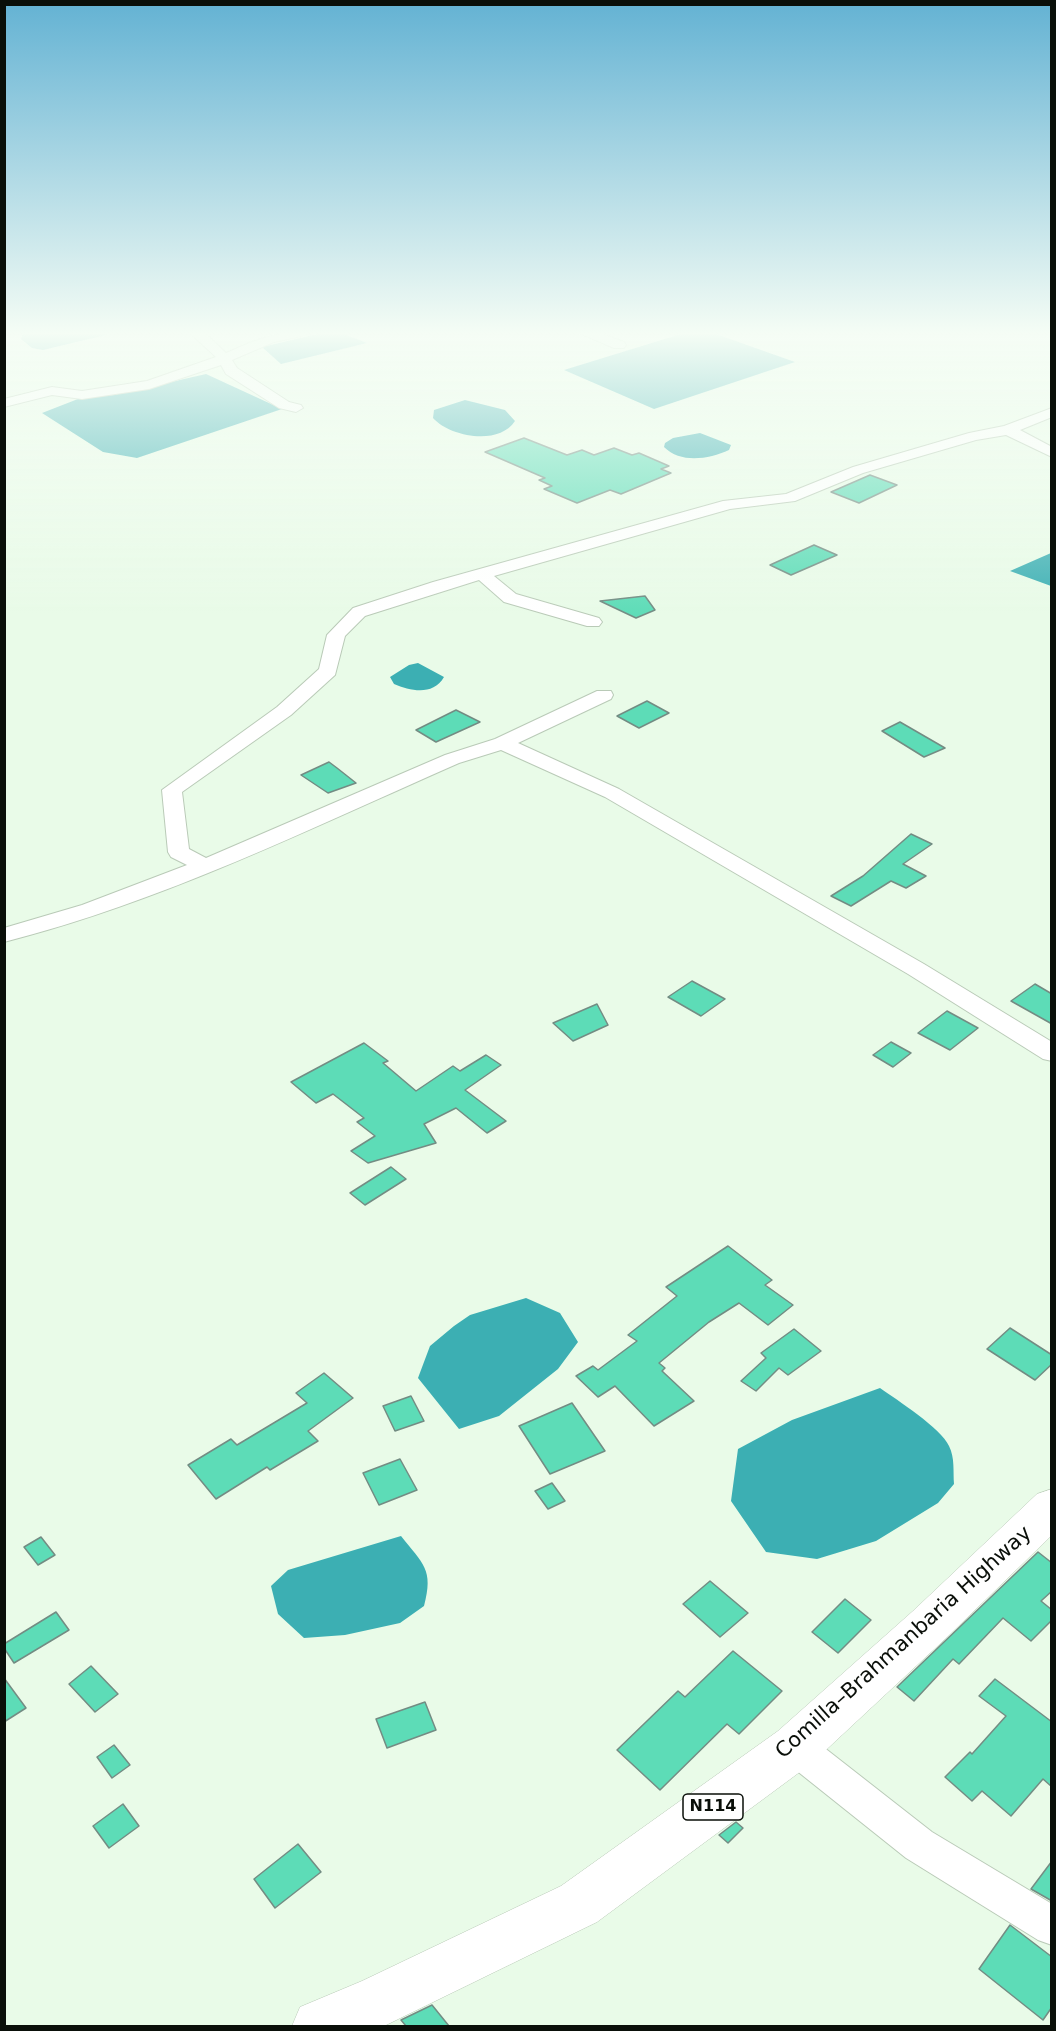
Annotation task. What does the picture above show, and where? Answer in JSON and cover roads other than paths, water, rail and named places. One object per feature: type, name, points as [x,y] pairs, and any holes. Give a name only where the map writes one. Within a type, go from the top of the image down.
[{"type":"highway","name":"Comilla–Brahmanbaria Highway","points":[[319,2026],[378,2002],[579,1904],[795,1747],[929,1626],[1052,1507]]},
{"type":"street","points":[[205,866],[178,852],[172,790],[284,711],[328,671],[336,635],[359,612],[482,574],[729,504],[789,498],[858,470],[974,436],[1013,428]]},
{"type":"street","points":[[1008,430],[1052,453]]},
{"type":"street","points":[[482,574],[510,598],[594,622]]},
{"type":"street","points":[[4,935],[90,910],[205,866],[453,759],[502,743],[604,695]]},
{"type":"street","points":[[502,743],[612,793],[916,969],[1052,1053]]},
{"type":"street","points":[[795,1747],[919,1845],[1052,1926]]},
{"type":"water","points":[[65,428],[226,428],[137,458],[103,452]]},
{"type":"water","points":[[447,428],[509,428],[498,434],[487,436],[462,434]]},
{"type":"water","points":[[700,433],[731,445],[729,450],[713,456],[687,458],[664,447],[665,443],[673,438]]},
{"type":"water","points":[[1051,553],[1051,586],[1010,571]]},
{"type":"water","points":[[418,663],[444,677],[434,687],[421,690],[407,689],[394,684],[390,677],[409,665]]},
{"type":"water","points":[[526,1298],[560,1313],[578,1342],[558,1369],[499,1416],[459,1429],[418,1378],[430,1346],[470,1315]]},
{"type":"water","points":[[880,1388],[918,1415],[944,1439],[952,1455],[954,1484],[938,1503],[876,1541],[817,1559],[766,1552],[731,1501],[738,1449],[792,1420]]},
{"type":"water","points":[[401,1536],[421,1561],[428,1583],[424,1606],[400,1623],[345,1635],[304,1638],[278,1614],[271,1586],[288,1570]]}]
